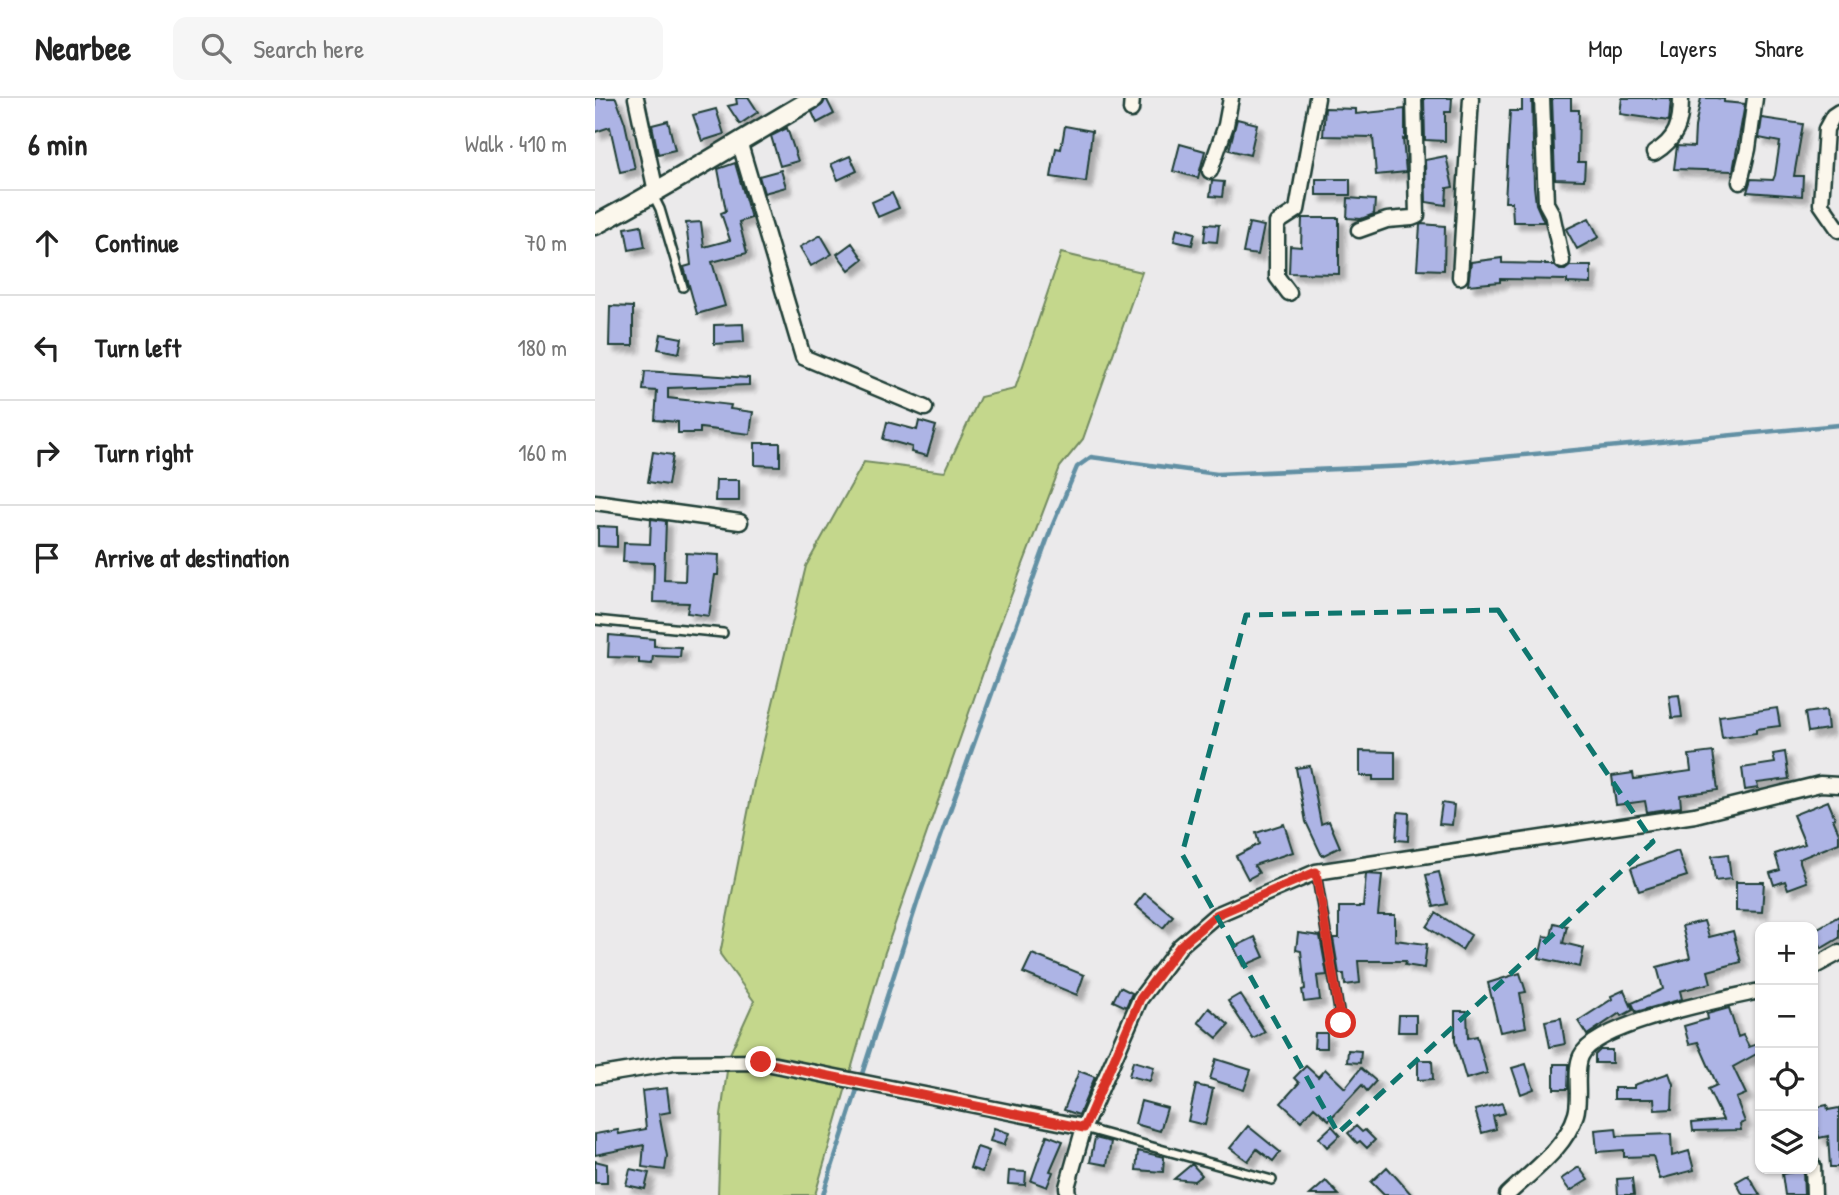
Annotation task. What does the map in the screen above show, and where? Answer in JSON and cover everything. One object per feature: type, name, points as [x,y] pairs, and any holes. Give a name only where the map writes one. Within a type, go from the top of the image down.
[{"type":"street","points":[[636,98],[655,193]]},
{"type":"street","points":[[595,226],[814,98]]},
{"type":"street","points":[[1210,171],[1226,125],[1231,98]]},
{"type":"street","points":[[1289,293],[1277,277],[1277,223],[1297,210],[1317,98]]},
{"type":"street","points":[[1359,230],[1387,220],[1417,216],[1414,179],[1415,98]]},
{"type":"street","points":[[1460,277],[1471,98]]},
{"type":"street","points":[[1542,98],[1546,203],[1552,214],[1562,261]]},
{"type":"street","points":[[1654,153],[1667,146],[1676,135],[1681,116],[1681,98]]},
{"type":"street","points":[[1740,182],[1755,98]]},
{"type":"street","points":[[1839,112],[1833,116],[1826,129],[1821,204],[1839,230]]},
{"type":"street","points":[[739,141],[803,356],[925,408]]},
{"type":"street","points":[[595,502],[740,522]]},
{"type":"street","points":[[1068,1195],[1067,1187],[1084,1128],[1140,999],[1180,946],[1216,915],[1316,872],[1695,815],[1820,784],[1839,785]]},
{"type":"street","points":[[1818,964],[1839,953]]},
{"type":"street","points":[[1507,1195],[1565,1139],[1577,1113],[1580,1056],[1592,1042],[1651,1017],[1755,992]]},
{"type":"street","points":[[595,1076],[674,1063],[761,1062],[1084,1128]]},
{"type":"street","points":[[1813,1174],[1814,1195]]},
{"type":"lane","points":[[655,193],[683,287]]},
{"type":"lane","points":[[595,620],[723,634]]},
{"type":"lane","points":[[1316,872],[1341,1023]]},
{"type":"lane","points":[[1084,1128],[1272,1180]]},
{"type":"highlighted area","points":[[1498,610],[1653,842],[1338,1133],[1182,854],[1246,615]]},
{"type":"green space","points":[[1061,253],[1142,272],[1083,439],[1060,467],[998,630],[884,955],[815,1195],[718,1195],[721,1115],[729,1056],[754,1001],[720,954],[754,782],[806,566],[864,462],[945,472],[980,397],[1015,389]]},
{"type":"building","points":[[595,98],[616,98],[625,123],[635,169],[620,172],[610,127],[595,132]]},
{"type":"building","points":[[736,98],[749,98],[758,112],[740,124],[728,106],[737,104]]},
{"type":"building","points":[[826,98],[834,114],[817,123],[812,112],[823,104]]},
{"type":"building","points":[[1424,98],[1452,98],[1451,112],[1445,112],[1445,141],[1425,140]]},
{"type":"building","points":[[1522,98],[1532,98],[1534,186],[1536,204],[1544,222],[1513,222],[1512,202],[1505,202],[1510,111],[1522,111]]},
{"type":"building","points":[[1552,98],[1571,98],[1571,110],[1579,110],[1578,162],[1585,162],[1584,180],[1555,179]]},
{"type":"building","points":[[1622,98],[1671,98],[1669,121],[1620,114]]},
{"type":"building","points":[[1701,98],[1724,99],[1724,102],[1745,104],[1733,171],[1674,169],[1677,146],[1694,147]]},
{"type":"building","points":[[1325,108],[1356,109],[1356,114],[1405,109],[1405,140],[1403,139],[1406,172],[1376,175],[1373,137],[1323,136]]},
{"type":"building","points":[[716,109],[724,134],[702,141],[693,115]]},
{"type":"building","points":[[1762,118],[1803,124],[1794,176],[1803,176],[1802,196],[1747,192],[1751,179],[1773,180],[1775,175],[1780,142],[1759,138]]},
{"type":"building","points":[[1237,119],[1257,124],[1250,155],[1229,150]]},
{"type":"building","points":[[668,121],[675,150],[658,154],[652,125]]},
{"type":"building","points":[[1065,126],[1092,131],[1086,182],[1051,177],[1056,148],[1061,149]]},
{"type":"building","points":[[787,128],[798,161],[780,166],[771,136]]},
{"type":"building","points":[[1180,144],[1205,151],[1198,178],[1173,171]]},
{"type":"building","points":[[850,156],[857,171],[838,180],[831,164]]},
{"type":"building","points":[[1446,156],[1453,187],[1447,188],[1446,205],[1426,202],[1425,160]]},
{"type":"building","points":[[735,163],[751,218],[739,222],[747,253],[712,262],[725,306],[697,314],[684,267],[691,265],[686,223],[701,222],[704,247],[730,240],[721,213],[726,211],[718,169]]},
{"type":"building","points":[[781,170],[786,187],[764,193],[759,176]]},
{"type":"building","points":[[1316,179],[1350,179],[1350,195],[1316,195]]},
{"type":"building","points":[[1212,181],[1224,182],[1222,197],[1210,196]]},
{"type":"building","points":[[892,193],[899,208],[878,217],[872,202]]},
{"type":"building","points":[[1348,198],[1375,200],[1374,214],[1361,219],[1347,218]]},
{"type":"building","points":[[1302,218],[1339,218],[1339,274],[1289,273],[1290,246],[1301,247]]},
{"type":"building","points":[[1589,218],[1599,237],[1577,249],[1566,229]]},
{"type":"building","points":[[1249,223],[1264,226],[1258,255],[1243,253]]},
{"type":"building","points":[[1206,224],[1219,225],[1217,242],[1204,241]]},
{"type":"building","points":[[1422,224],[1445,226],[1444,270],[1417,269]]},
{"type":"building","points":[[641,225],[645,247],[629,250],[625,228]]},
{"type":"building","points":[[1177,228],[1195,233],[1192,245],[1174,241]]},
{"type":"building","points":[[821,235],[832,254],[811,266],[800,247]]},
{"type":"building","points":[[852,243],[863,259],[849,270],[837,254]]},
{"type":"building","points":[[1502,258],[1502,263],[1547,264],[1545,265],[1554,265],[1560,270],[1570,266],[1591,266],[1591,284],[1567,283],[1567,280],[1500,279],[1500,282],[1468,285],[1471,262]]},
{"type":"building","points":[[610,306],[633,307],[633,346],[609,346]]},
{"type":"building","points":[[743,324],[744,342],[714,344],[714,325]]},
{"type":"building","points":[[661,334],[682,338],[679,353],[658,349]]},
{"type":"building","points":[[645,371],[749,378],[749,385],[668,388],[668,398],[731,405],[730,409],[753,412],[750,434],[700,428],[700,433],[678,433],[678,422],[655,420],[657,391],[643,390]]},
{"type":"building","points":[[919,421],[936,426],[927,456],[911,452],[912,447],[883,439],[887,422],[917,430]]},
{"type":"building","points":[[755,443],[780,443],[780,466],[755,465]]},
{"type":"building","points":[[653,452],[673,455],[668,485],[648,482]]},
{"type":"building","points":[[716,480],[739,480],[739,501],[715,501]]},
{"type":"building","points":[[651,519],[666,521],[664,580],[685,581],[686,553],[719,555],[718,575],[715,575],[709,616],[687,613],[689,603],[653,602],[654,563],[623,562],[624,543],[650,544]]},
{"type":"building","points":[[598,526],[617,527],[617,547],[598,546]]},
{"type":"building","points":[[609,635],[654,639],[654,646],[681,647],[680,657],[653,656],[652,664],[639,663],[639,658],[608,657]]},
{"type":"building","points":[[1679,695],[1682,717],[1672,718],[1669,696]]},
{"type":"building","points":[[1777,708],[1780,726],[1722,738],[1719,716]]},
{"type":"building","points":[[1826,710],[1828,729],[1808,732],[1805,713]]},
{"type":"building","points":[[1360,751],[1395,752],[1395,780],[1373,780],[1373,776],[1360,776]]},
{"type":"building","points":[[1713,752],[1718,790],[1680,795],[1681,807],[1647,812],[1645,801],[1616,805],[1612,776],[1633,773],[1634,779],[1691,771],[1689,755]]},
{"type":"building","points":[[1785,752],[1789,779],[1757,783],[1758,788],[1745,790],[1742,768],[1775,763],[1773,754]]},
{"type":"building","points":[[1310,766],[1321,824],[1329,821],[1340,847],[1322,856],[1306,822],[1296,768]]},
{"type":"building","points":[[1828,801],[1839,833],[1839,843],[1799,859],[1807,882],[1788,889],[1785,881],[1774,885],[1770,873],[1780,870],[1775,854],[1805,844],[1793,815]]},
{"type":"building","points":[[1442,803],[1454,805],[1452,825],[1439,824]]},
{"type":"building","points":[[1398,812],[1409,813],[1408,841],[1396,840]]},
{"type":"building","points":[[1284,824],[1293,852],[1254,865],[1259,873],[1248,879],[1236,856],[1259,844],[1256,833]]},
{"type":"building","points":[[1678,851],[1687,876],[1639,891],[1631,868]]},
{"type":"building","points":[[1728,854],[1731,879],[1715,881],[1712,856]]},
{"type":"building","points":[[1439,872],[1447,904],[1434,907],[1426,875]]},
{"type":"building","points":[[1366,874],[1382,875],[1378,915],[1395,915],[1395,940],[1427,944],[1424,968],[1405,965],[1406,961],[1358,961],[1360,983],[1345,985],[1344,974],[1339,974],[1333,938],[1339,938],[1339,907],[1363,907]]},
{"type":"building","points":[[1736,882],[1764,882],[1762,912],[1736,911]]},
{"type":"building","points":[[1145,893],[1173,916],[1163,928],[1135,905]]},
{"type":"building","points":[[1436,913],[1471,935],[1462,950],[1427,927]]},
{"type":"building","points":[[1839,916],[1839,938],[1822,948],[1818,940],[1818,928]]},
{"type":"building","points":[[1704,921],[1709,937],[1733,931],[1741,962],[1708,971],[1711,983],[1680,991],[1682,999],[1636,1012],[1632,1003],[1663,989],[1657,967],[1690,958],[1682,926]]},
{"type":"building","points":[[1554,923],[1567,926],[1563,943],[1584,948],[1580,967],[1539,958],[1544,936],[1551,937]]},
{"type":"building","points":[[1298,933],[1320,936],[1327,975],[1317,976],[1320,1000],[1304,1002],[1301,951],[1296,950]]},
{"type":"building","points":[[1255,937],[1264,957],[1243,966],[1234,947]]},
{"type":"building","points":[[1032,954],[1084,975],[1077,995],[1023,973]]},
{"type":"building","points":[[1520,973],[1526,992],[1520,993],[1526,1027],[1500,1032],[1488,983]]},
{"type":"building","points":[[1120,987],[1132,993],[1126,1007],[1113,1001]]},
{"type":"building","points":[[1624,990],[1633,1010],[1622,1016],[1620,1013],[1587,1035],[1578,1021],[1612,999],[1611,996]]},
{"type":"building","points":[[1240,994],[1265,1032],[1253,1039],[1228,1001]]},
{"type":"building","points":[[1209,1008],[1229,1025],[1217,1038],[1198,1022]]},
{"type":"building","points":[[1729,1008],[1738,1037],[1743,1035],[1749,1047],[1755,1045],[1755,1055],[1733,1067],[1746,1094],[1736,1098],[1745,1122],[1740,1124],[1741,1130],[1693,1131],[1692,1123],[1723,1120],[1708,1089],[1717,1085],[1698,1042],[1689,1044],[1684,1026],[1708,1019],[1707,1014]]},
{"type":"building","points":[[1455,1011],[1467,1011],[1468,1038],[1477,1036],[1487,1073],[1466,1079],[1455,1041]]},
{"type":"building","points":[[1399,1015],[1416,1015],[1416,1032],[1398,1032]]},
{"type":"building","points":[[1561,1018],[1565,1044],[1550,1047],[1545,1021]]},
{"type":"building","points":[[1315,1033],[1327,1033],[1327,1048],[1314,1048]]},
{"type":"building","points":[[1348,1050],[1361,1051],[1360,1063],[1347,1062]]},
{"type":"building","points":[[1600,1050],[1612,1050],[1612,1063],[1595,1063],[1595,1055]]},
{"type":"building","points":[[1216,1059],[1251,1070],[1244,1090],[1210,1079]]},
{"type":"building","points":[[1418,1060],[1432,1060],[1433,1079],[1418,1080]]},
{"type":"building","points":[[1133,1061],[1154,1067],[1150,1081],[1129,1076]]},
{"type":"building","points":[[1526,1064],[1534,1089],[1521,1094],[1512,1068]]},
{"type":"building","points":[[1554,1064],[1569,1064],[1568,1089],[1554,1089]]},
{"type":"building","points":[[1306,1066],[1318,1077],[1325,1069],[1345,1088],[1361,1068],[1376,1081],[1367,1091],[1362,1085],[1329,1120],[1314,1107],[1301,1121],[1281,1103],[1299,1083],[1294,1078]]},
{"type":"building","points":[[1079,1071],[1095,1077],[1079,1115],[1064,1110]]},
{"type":"building","points":[[1669,1073],[1673,1084],[1672,1109],[1655,1110],[1654,1099],[1614,1099],[1614,1088],[1634,1088],[1634,1085]]},
{"type":"building","points":[[1196,1085],[1213,1089],[1205,1125],[1188,1121]]},
{"type":"building","points":[[667,1088],[670,1112],[659,1114],[667,1156],[665,1170],[642,1167],[644,1145],[595,1155],[595,1134],[618,1130],[619,1134],[646,1129],[642,1091]]},
{"type":"building","points":[[1141,1101],[1167,1108],[1160,1131],[1135,1124]]},
{"type":"building","points":[[1502,1103],[1505,1113],[1493,1116],[1496,1129],[1482,1133],[1475,1110]]},
{"type":"building","points":[[1827,1105],[1828,1110],[1839,1108],[1839,1167],[1830,1167],[1828,1136],[1819,1138],[1818,1107]]},
{"type":"building","points":[[1248,1126],[1280,1152],[1273,1161],[1257,1149],[1248,1161],[1230,1148]]},
{"type":"building","points":[[1332,1126],[1340,1135],[1327,1147],[1319,1138]]},
{"type":"building","points":[[1356,1126],[1362,1132],[1365,1130],[1375,1140],[1367,1148],[1360,1141],[1357,1143],[1348,1133]]},
{"type":"building","points":[[994,1128],[1009,1133],[1004,1145],[990,1141]]},
{"type":"building","points":[[1616,1128],[1617,1136],[1671,1134],[1672,1156],[1689,1151],[1694,1170],[1660,1179],[1653,1156],[1624,1157],[1624,1150],[1597,1152],[1595,1130]]},
{"type":"building","points":[[1047,1135],[1063,1141],[1050,1171],[1053,1172],[1047,1187],[1031,1181]]},
{"type":"building","points":[[1095,1138],[1111,1142],[1107,1165],[1090,1162]]},
{"type":"building","points":[[977,1147],[989,1151],[982,1172],[970,1168]]},
{"type":"building","points":[[1138,1151],[1164,1157],[1163,1172],[1136,1170]]},
{"type":"building","points":[[595,1161],[607,1164],[607,1183],[595,1183]]},
{"type":"building","points":[[1192,1164],[1202,1175],[1194,1181],[1174,1179]]},
{"type":"building","points":[[1387,1167],[1412,1195],[1384,1195],[1371,1182]]},
{"type":"building","points":[[1579,1167],[1588,1180],[1570,1191],[1561,1179]]},
{"type":"building","points":[[630,1169],[649,1173],[645,1189],[626,1185]]},
{"type":"building","points":[[1009,1171],[1026,1172],[1025,1185],[1008,1184]]},
{"type":"building","points":[[1782,1174],[1803,1174],[1804,1195],[1785,1195]]},
{"type":"building","points":[[1748,1175],[1760,1195],[1743,1195],[1736,1182]]},
{"type":"building","points":[[1632,1178],[1634,1195],[1618,1195],[1617,1179]]},
{"type":"building","points":[[1326,1181],[1339,1195],[1310,1195]]},
{"type":"waterway","points":[[823,1195],[920,894],[1051,529],[1077,467],[1091,457],[1217,474],[1409,466],[1839,425]]},
{"type":"route","points":[[761,1062],[1084,1128],[1140,999],[1180,946],[1216,915],[1316,872],[1341,1023]]}]
